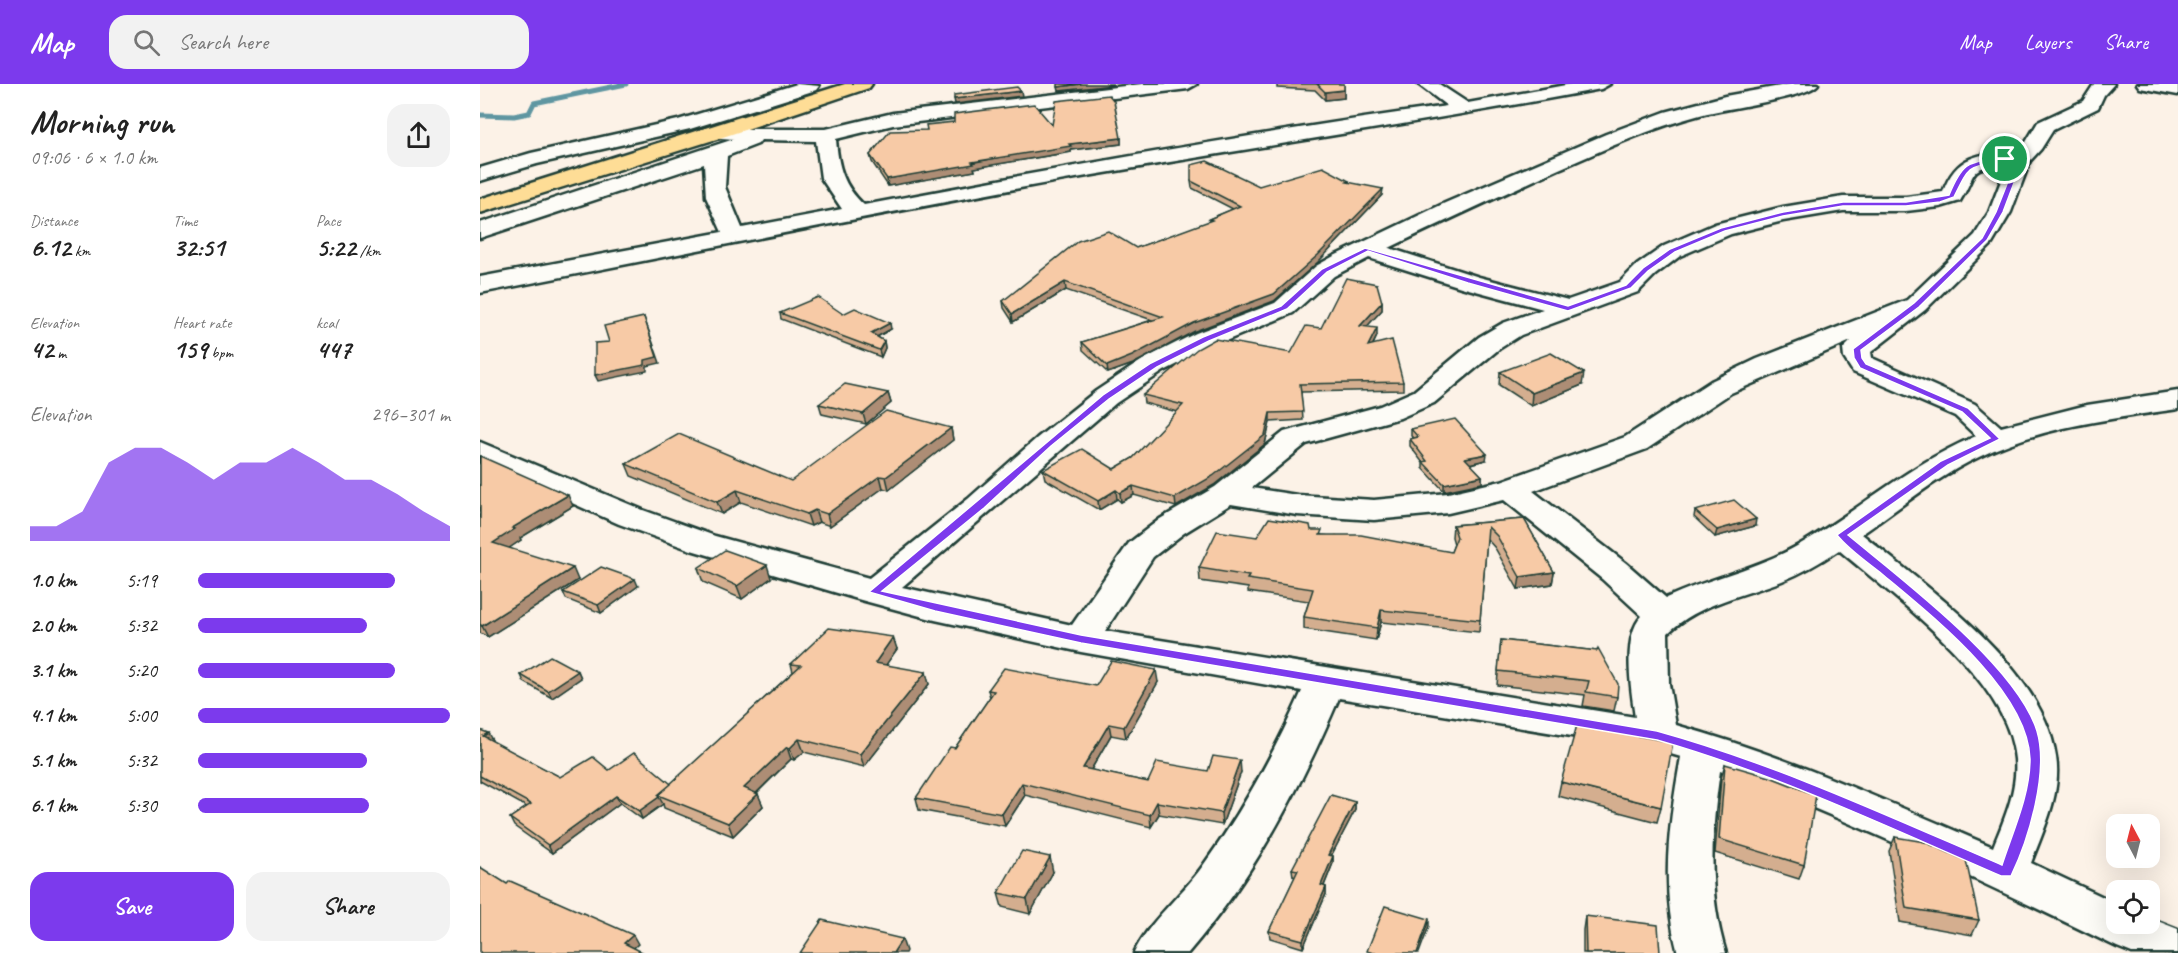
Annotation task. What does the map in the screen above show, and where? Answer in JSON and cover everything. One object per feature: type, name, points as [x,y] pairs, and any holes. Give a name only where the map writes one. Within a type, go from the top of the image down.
[{"type":"highway","points":[[480,206],[716,143],[772,113],[863,84]]},
{"type":"street","points":[[480,231],[716,143],[763,135],[826,135],[893,119],[1188,84]]},
{"type":"street","points":[[1427,84],[1465,109]]},
{"type":"street","points":[[480,285],[859,212],[1305,133],[1465,109],[1601,84]]},
{"type":"street","points":[[874,592],[980,506],[1048,444],[1106,397],[1154,365],[1206,339],[1284,308],[1324,271],[1453,208],[1613,138],[1672,116],[1725,102],[1782,93],[1809,84]]},
{"type":"street","points":[[1996,439],[1965,410],[1863,366],[1858,358],[1857,349],[1916,305],[1984,239],[2000,212],[2020,159],[2034,145],[2045,126],[2091,104],[2095,93],[2105,84]]},
{"type":"street","points":[[2146,84],[2178,89]]},
{"type":"street","points":[[772,113],[812,85]]},
{"type":"street","points":[[480,175],[531,159],[683,125],[812,85]]},
{"type":"street","points":[[826,135],[831,180],[842,199],[859,212]]},
{"type":"street","points":[[716,143],[712,183],[722,213],[736,237]]},
{"type":"street","points":[[1081,639],[1141,550],[1172,526],[1226,494],[1295,438],[1390,412],[1424,397],[1489,343],[1512,329],[1629,287],[1646,270],[1672,251],[1723,229],[1783,214],[1843,204],[1906,204],[1940,200],[1952,196],[1962,173],[1972,165],[1993,160],[2020,159]]},
{"type":"street","points":[[1367,249],[1470,282],[1568,308]]},
{"type":"street","points":[[1226,494],[1297,505],[1374,510],[1448,503],[1510,489],[1635,443],[1721,387],[1767,365],[1916,305]]},
{"type":"street","points":[[1657,735],[1650,684],[1650,630],[1663,615],[1701,597],[1786,566],[1842,535],[1945,463],[1996,439],[2060,418],[2178,400]]},
{"type":"street","points":[[480,451],[642,521],[703,543],[935,608],[1081,639],[1326,682],[1657,735],[1703,748],[1805,786],[2006,872],[2134,933],[2178,950]]},
{"type":"street","points":[[1510,489],[1614,571],[1663,615]]},
{"type":"street","points":[[1842,535],[1930,608],[1989,667],[2004,683],[2031,729],[2036,759],[2032,796],[2006,872]]},
{"type":"street","points":[[1158,953],[1224,872],[1268,801],[1305,731],[1326,682]]},
{"type":"street","points":[[1703,748],[1690,826],[1689,868],[1708,950]]},
{"type":"building","points":[[1058,84],[1081,84],[1058,87]]},
{"type":"building","points":[[1317,84],[1344,84],[1344,90],[1325,92]]},
{"type":"building","points":[[1017,87],[1021,91],[954,99],[954,95]]},
{"type":"building","points":[[1109,95],[1114,101],[1121,138],[1069,144],[1071,146],[887,179],[870,155],[890,131],[927,130],[926,125],[954,122],[954,114],[1034,104],[1052,125],[1056,101]]},
{"type":"building","points":[[1207,161],[1259,186],[1323,167],[1349,181],[1347,182],[1383,189],[1318,255],[1274,294],[1194,323],[1132,356],[1107,366],[1082,342],[1163,317],[1065,282],[1012,314],[1003,301],[1078,241],[1108,231],[1136,248],[1212,220],[1209,219],[1240,206],[1191,181],[1191,165]]},
{"type":"building","points":[[1346,278],[1377,284],[1382,302],[1360,326],[1377,328],[1368,346],[1392,340],[1403,382],[1300,384],[1303,412],[1270,413],[1265,435],[1213,476],[1175,498],[1133,486],[1120,493],[1116,490],[1098,501],[1043,470],[1082,449],[1114,469],[1133,458],[1183,405],[1143,395],[1197,349],[1215,339],[1291,353],[1306,326],[1321,328]]},
{"type":"building","points":[[818,297],[843,314],[855,308],[890,323],[871,333],[884,341],[879,350],[780,313]]},
{"type":"building","points":[[644,317],[657,357],[645,360],[645,365],[595,375],[595,343],[609,342],[604,326]]},
{"type":"building","points":[[1551,353],[1584,373],[1532,393],[1500,372]]},
{"type":"building","points":[[845,384],[888,393],[863,414],[819,404]]},
{"type":"building","points":[[886,411],[951,428],[886,477],[880,476],[827,514],[815,510],[807,514],[737,490],[717,502],[626,464],[679,434],[791,481]]},
{"type":"building","points":[[1455,419],[1487,454],[1465,458],[1482,476],[1444,484],[1423,462],[1427,461],[1410,439],[1418,437],[1411,429]]},
{"type":"building","points":[[480,456],[568,495],[512,528],[515,529],[493,543],[573,568],[482,626],[480,624]]},
{"type":"building","points":[[1734,500],[1756,519],[1717,530],[1695,511]]},
{"type":"building","points":[[1269,518],[1310,525],[1311,530],[1322,530],[1320,535],[1361,535],[1451,552],[1457,537],[1453,525],[1524,519],[1554,572],[1520,577],[1497,536],[1488,527],[1480,620],[1381,610],[1377,628],[1304,617],[1313,589],[1247,579],[1249,576],[1199,568],[1217,531],[1257,537]]},
{"type":"building","points":[[725,550],[767,565],[737,586],[698,568]]},
{"type":"building","points":[[601,567],[635,579],[598,605],[563,592]]},
{"type":"building","points":[[829,628],[893,637],[875,663],[926,672],[860,754],[799,739],[790,748],[787,747],[744,788],[758,794],[728,823],[658,795],[801,665],[791,664]]},
{"type":"building","points":[[1501,640],[1597,651],[1598,648],[1618,684],[1617,697],[1586,692],[1589,681],[1498,671]]},
{"type":"building","points":[[550,656],[578,671],[548,691],[521,675]]},
{"type":"building","points":[[1111,661],[1156,670],[1124,727],[1109,724],[1083,768],[1148,782],[1157,762],[1208,771],[1213,756],[1240,760],[1221,813],[1157,802],[1150,815],[1022,783],[1002,814],[916,798],[950,747],[955,748],[994,691],[988,690],[1004,668],[1096,686]]},
{"type":"building","points":[[1577,725],[1673,742],[1661,807],[1561,782]]},
{"type":"building","points":[[480,730],[488,733],[483,736],[560,777],[593,757],[609,770],[634,753],[671,784],[658,795],[659,797],[639,811],[616,796],[548,845],[510,818],[531,804],[480,776]]},
{"type":"building","points":[[1725,764],[1770,777],[1816,795],[1804,865],[1719,839]]},
{"type":"building","points":[[1331,795],[1355,802],[1328,855],[1333,856],[1321,885],[1326,887],[1303,940],[1269,931],[1298,870],[1292,869]]},
{"type":"building","points":[[1895,837],[1925,842],[1966,860],[1979,920],[1906,908]]},
{"type":"building","points":[[1022,851],[1050,857],[1027,899],[998,893]]},
{"type":"building","points":[[480,867],[507,884],[510,881],[633,935],[624,943],[644,953],[480,953]]},
{"type":"building","points":[[1385,906],[1429,919],[1417,953],[1367,951]]},
{"type":"building","points":[[1585,916],[1658,925],[1660,953],[1586,953]]},
{"type":"building","points":[[822,920],[902,939],[893,953],[800,953]]},
{"type":"waterway","points":[[480,115],[514,116],[529,113],[534,103],[626,84]]},
{"type":"route","points":[[2005,159],[2020,159],[2013,170],[2000,212],[1984,239],[1916,305],[1857,349],[1858,358],[1863,366],[1965,410],[1996,439],[1945,463],[1842,535],[1930,608],[2004,683],[2031,729],[2036,759],[2032,796],[2006,872],[1805,786],[1703,748],[1657,735],[1326,682],[1081,639],[935,608],[874,592],[980,506],[1048,444],[1106,397],[1154,365],[1206,339],[1284,308],[1324,271],[1367,249],[1470,282],[1568,308],[1601,299],[1629,287],[1646,270],[1672,251],[1723,229],[1783,214],[1843,204],[1906,204],[1940,200],[1952,196],[1962,173],[1972,165],[2005,159]]}]
